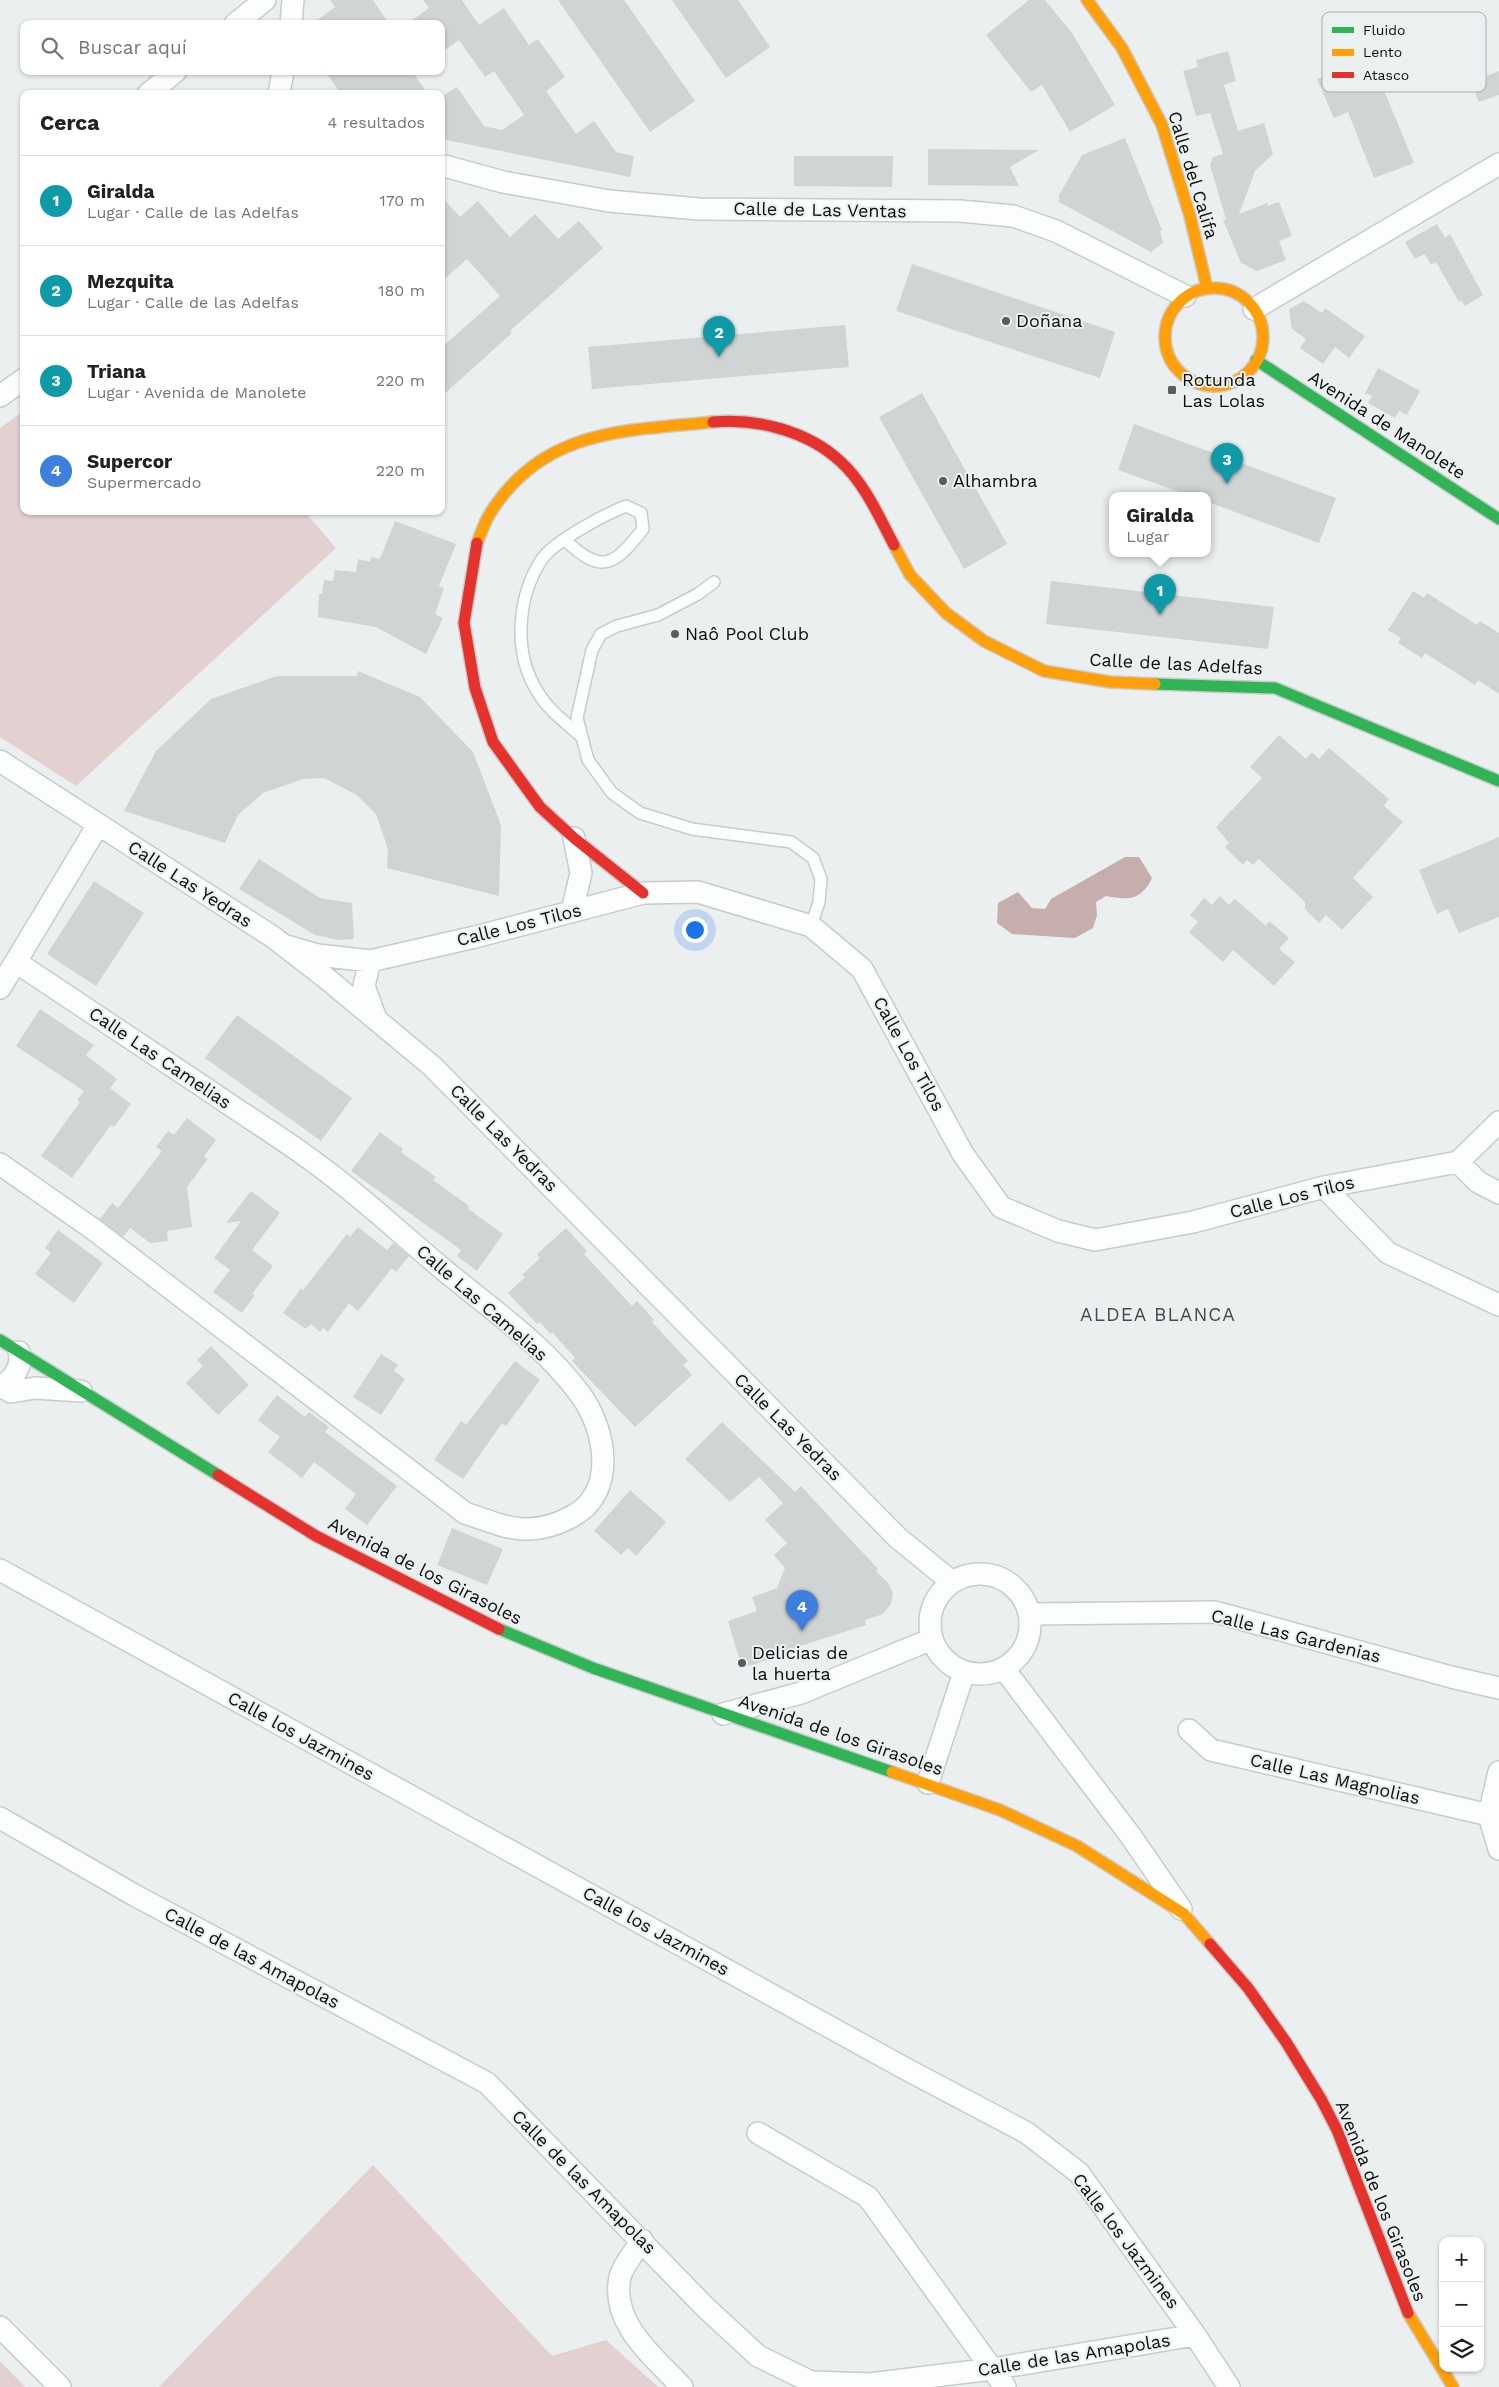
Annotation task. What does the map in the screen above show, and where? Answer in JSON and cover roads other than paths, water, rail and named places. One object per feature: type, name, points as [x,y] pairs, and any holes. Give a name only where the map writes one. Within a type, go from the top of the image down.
[{"type":"street","points":[[240,20],[265,0]]},
{"type":"street","points":[[291,20],[293,0]]},
{"type":"street","name":"Calle del Califa","points":[[1087,0],[1122,48],[1162,125],[1190,216],[1207,288]]},
{"type":"street","points":[[153,90],[171,75]]},
{"type":"street","points":[[280,90],[282,75]]},
{"type":"street","points":[[1254,309],[1499,164]]},
{"type":"street","name":"Calle de Las Ventas","points":[[445,166],[503,182],[609,201],[699,209],[960,211],[1013,216],[1056,231],[1186,296]]},
{"type":"street","points":[[1207,288],[1234,292],[1254,309],[1260,321],[1262,334],[1256,360],[1244,374],[1228,383],[1203,384],[1181,373],[1172,364],[1165,340],[1169,316],[1186,296],[1207,288]]},
{"type":"street","name":"Avenida de Manolete","points":[[1256,360],[1499,519]]},
{"type":"street","points":[[0,396],[20,382]]},
{"type":"street","name":"Calle de las Adelfas","points":[[643,893],[574,838],[540,807],[493,742],[475,688],[464,622],[474,547],[490,512],[516,480],[546,455],[582,440],[613,432],[738,420],[784,430],[816,443],[841,462],[867,495],[910,575],[946,613],[984,641],[1044,671],[1110,682],[1275,688],[1499,781]]},
{"type":"street","name":"Calle Las Yedras","points":[[0,761],[283,945],[432,1066],[898,1538],[952,1582]]},
{"type":"street","points":[[0,988],[98,826]]},
{"type":"street","points":[[572,912],[581,873],[574,838]]},
{"type":"street","name":"Calle Los Tilos","points":[[283,945],[318,955],[370,961],[475,937],[643,893],[698,892],[811,926],[862,969],[963,1154],[1002,1207],[1058,1231],[1095,1240],[1193,1222],[1324,1187],[1458,1162]]},
{"type":"street","points":[[370,961],[364,986],[376,1020]]},
{"type":"street","name":"Calle Las Camelias","points":[[0,1164],[93,1229],[465,1513],[507,1527],[533,1530],[558,1524],[577,1515],[592,1498],[601,1479],[604,1462],[603,1447],[596,1423],[580,1395],[538,1348],[315,1162],[16,962]]},
{"type":"street","points":[[1499,1122],[1458,1162],[1478,1182],[1499,1193]]},
{"type":"street","points":[[1324,1187],[1388,1253],[1499,1305]]},
{"type":"street","points":[[6,1345],[21,1359],[19,1367],[1,1387],[11,1392],[35,1388],[86,1391]]},
{"type":"street","name":"Avenida de los Girasoles","points":[[6,1345],[86,1391],[316,1536],[481,1622],[593,1668],[1000,1810],[1077,1846],[1184,1914],[1248,1988],[1286,2042],[1321,2099],[1336,2130],[1410,2319],[1453,2387]]},
{"type":"street","name":"Calle los Jazmines","points":[[0,1570],[906,2069],[1027,2132],[1079,2173],[1195,2335],[1229,2387]]},
{"type":"street","points":[[970,1575],[990,1575],[1008,1582],[1022,1596],[1030,1614],[1029,1636],[1020,1655],[1004,1668],[984,1674],[964,1672],[950,1664],[938,1653],[932,1639],[930,1623],[932,1607],[940,1593],[952,1582],[970,1575]]},
{"type":"street","name":"Calle Las Gardenias","points":[[1030,1614],[1215,1612],[1451,1677],[1499,1688]]},
{"type":"street","points":[[724,1714],[801,1693],[932,1639]]},
{"type":"street","points":[[1004,1668],[1130,1835],[1184,1914]]},
{"type":"street","points":[[928,1784],[964,1672]]},
{"type":"street","name":"Calle Las Magnolias","points":[[1189,1730],[1211,1750],[1489,1814]]},
{"type":"street","points":[[1499,1772],[1489,1814],[1499,1849]]},
{"type":"street","name":"Calle de las Amapolas","points":[[0,1818],[136,1896],[487,2083],[706,2307],[758,2356],[811,2382],[870,2384],[992,2369],[1195,2335]]},
{"type":"street","points":[[758,2133],[868,2197],[1005,2387]]},
{"type":"street","points":[[642,2240],[620,2275],[619,2304],[634,2336],[682,2387]]},
{"type":"street","points":[[0,2327],[60,2387]]},
{"type":"lane","points":[[565,540],[583,557],[598,563],[614,559],[643,529],[641,513],[626,506],[606,514],[565,540],[543,558],[529,587],[521,620],[523,653],[536,690],[552,712],[582,737]]},
{"type":"lane","points":[[714,582],[698,594],[658,615],[617,626],[601,634],[592,650],[577,718],[588,760],[612,793],[640,813],[692,829],[791,842],[812,858],[821,879],[819,902],[811,926]]},
{"type":"place","name":"Doñana","points":[[1006,321]]},
{"type":"place","name":"Mezquita","points":[[719,357]]},
{"type":"place","name":"Rotunda Las Lolas","points":[[1172,390]]},
{"type":"place","name":"Alhambra","points":[[943,481]]},
{"type":"place","name":"Triana","points":[[1227,484]]},
{"type":"place","name":"Giralda","points":[[1160,615]]},
{"type":"place","name":"Naô Pool Club","points":[[675,634]]},
{"type":"place","name":"Supercor","points":[[802,1631]]},
{"type":"place","name":"Delicias de la huerta","points":[[742,1663]]},
{"type":"district","name":"ALDEA BLANCA","points":[[1158,1314]]}]
